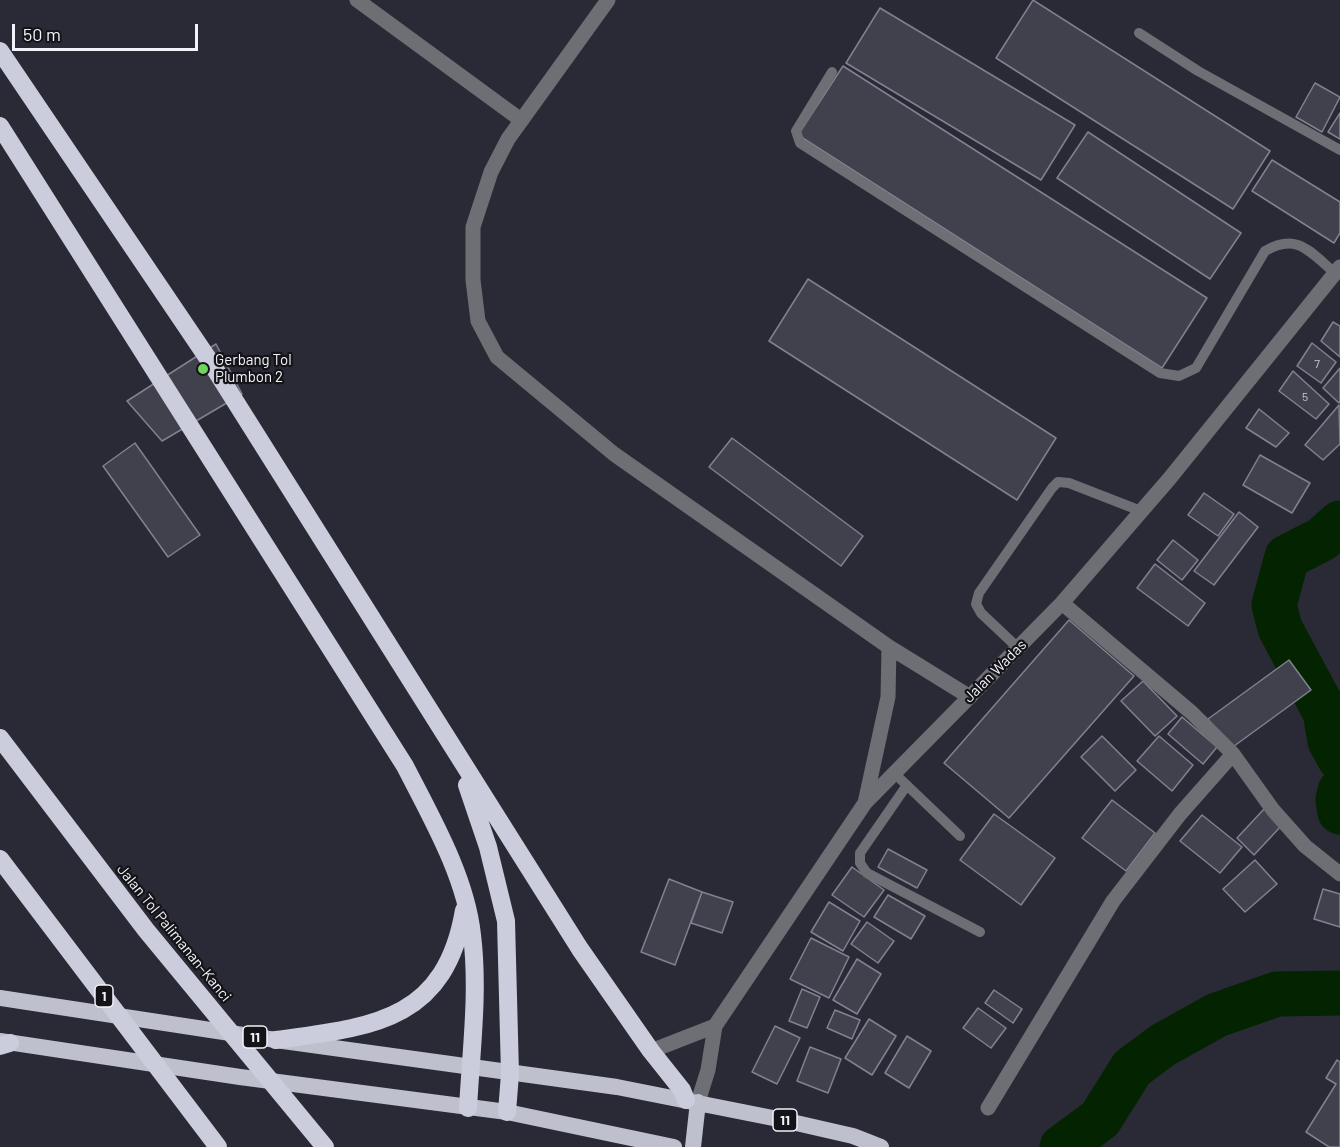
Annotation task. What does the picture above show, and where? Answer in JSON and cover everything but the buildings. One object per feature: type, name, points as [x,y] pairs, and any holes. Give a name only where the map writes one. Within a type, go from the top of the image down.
[{"type":"highway","points":[[0,51],[213,366],[459,761],[580,950],[651,1051],[692,1101],[693,1147]]},
{"type":"highway","points":[[0,126],[405,766],[440,835],[465,903],[472,934],[474,989],[468,1108]]},
{"type":"highway","name":"Jalan Tol Palimanan–Kanci","points":[[0,738],[146,930],[325,1147]]},
{"type":"highway","points":[[459,761],[488,847],[506,921],[510,1074],[507,1112]]},
{"type":"highway","name":"1","points":[[3,863],[218,1147]]},
{"type":"highway","points":[[276,1040],[351,1030],[375,1023],[419,1000],[433,986],[450,960],[461,929],[465,903]]},
{"type":"highway","name":"11","points":[[0,998],[510,1074],[617,1087],[854,1136],[881,1147]]},
{"type":"highway","points":[[3,1043],[507,1112],[674,1147]]},
{"type":"street","points":[[357,0],[521,120]]},
{"type":"street","points":[[608,0],[508,139],[491,172],[474,227],[474,280],[478,321],[497,357],[614,454],[889,647],[970,697]]},
{"type":"street","name":"Jalan Wadas","points":[[692,1101],[708,1070],[716,1026],[865,803],[1062,603],[1141,511],[1337,269]]},
{"type":"street","points":[[1062,603],[1192,713],[1233,754],[1273,810],[1305,846],[1340,874]]},
{"type":"street","points":[[865,803],[888,697],[889,647]]},
{"type":"street","points":[[988,1108],[1113,901],[1180,814],[1233,754]]},
{"type":"street","points":[[651,1051],[716,1026]]},
{"type":"lane","points":[[1139,33],[1198,72],[1340,150]]},
{"type":"lane","points":[[832,72],[796,131],[800,143],[1160,373],[1179,376],[1196,368],[1265,251],[1273,246],[1280,242],[1299,244],[1337,269]]},
{"type":"lane","points":[[1018,648],[981,613],[976,604],[979,593],[1052,488],[1058,483],[1069,483],[1141,511]]},
{"type":"lane","points":[[894,773],[960,836]]},
{"type":"lane","points":[[907,785],[860,853],[860,863],[867,873],[980,933]]},
{"type":"waterway","points":[[1340,523],[1322,539],[1287,557],[1274,605],[1280,628],[1325,712],[1330,741],[1340,759]]},
{"type":"waterway","points":[[1340,791],[1338,800],[1340,812]]},
{"type":"waterway","points":[[1062,1147],[1100,1119],[1132,1068],[1163,1045],[1217,1015],[1277,994],[1340,993]]},
{"type":"place","name":"Gerbang Tol Plumbon 2","points":[[203,369]]}]
